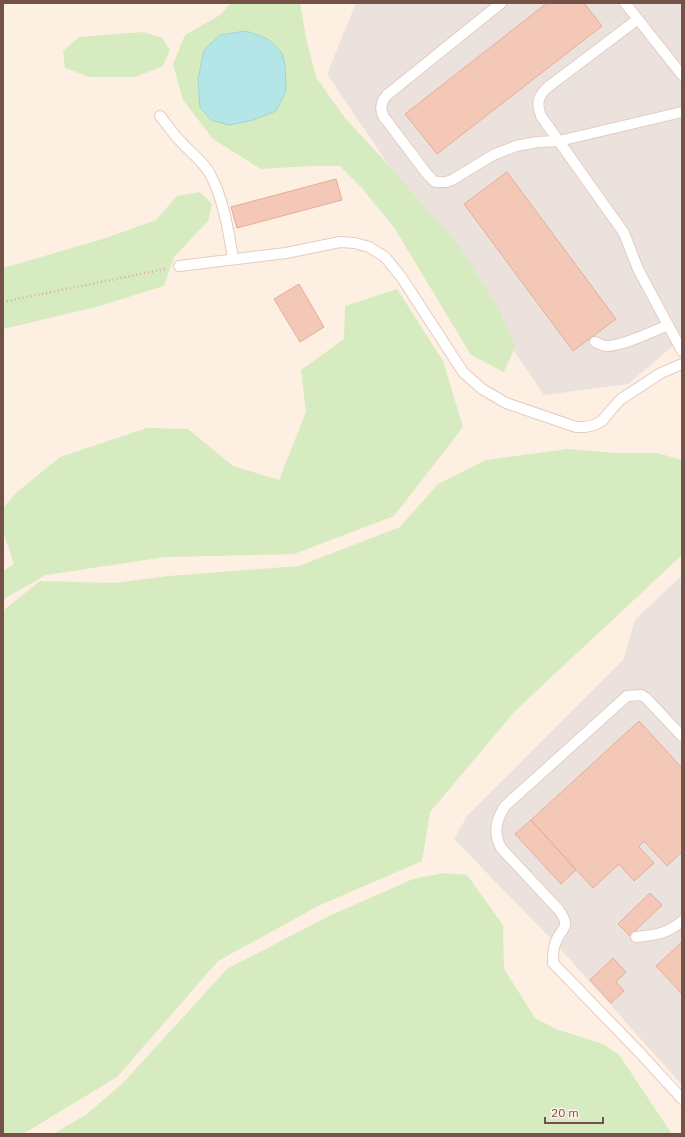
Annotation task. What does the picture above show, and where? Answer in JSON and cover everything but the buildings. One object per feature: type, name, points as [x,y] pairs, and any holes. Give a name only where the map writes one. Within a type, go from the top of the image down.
[{"type":"lane","points":[[501,3],[387,95],[381,105],[381,112],[427,174],[435,182],[440,183],[452,180],[493,155],[516,146],[537,142],[559,141],[682,112]]},
{"type":"lane","points":[[625,3],[682,74]]},
{"type":"lane","points":[[638,19],[548,86],[541,93],[539,99],[539,110],[541,116],[624,233],[638,269],[682,351]]},
{"type":"lane","points":[[160,116],[179,141],[199,160],[210,174],[218,194],[229,232],[233,259]]},
{"type":"lane","points":[[179,266],[286,253],[340,242],[356,243],[369,247],[385,257],[402,278],[462,372],[482,389],[506,403],[576,427],[594,425],[602,421],[621,399],[661,373],[682,364]]},
{"type":"lane","points":[[594,342],[606,346],[622,343],[668,325]]},
{"type":"lane","points":[[682,736],[646,698],[641,695],[627,696],[505,806],[498,816],[496,834],[500,848],[563,916],[565,928],[555,943],[553,964],[642,1054],[682,1099]]},
{"type":"lane","points":[[636,937],[665,933],[674,929],[682,922]]},
{"type":"path","points":[[3,302],[179,266]]},
{"type":"shaded area","points":[[356,3],[682,3],[682,338],[628,384],[544,395],[327,74]]},
{"type":"shaded area","points":[[682,575],[682,1085],[555,943],[454,839],[467,816],[624,659],[635,620]]},
{"type":"green space","points":[[231,3],[300,3],[306,38],[316,77],[345,118],[459,246],[498,308],[515,347],[504,372],[471,355],[395,229],[362,188],[340,166],[261,169],[213,139],[183,100],[173,64],[185,35],[220,15]],"holes":[[[198,79],[211,120],[200,107]]]},
{"type":"green space","points":[[144,32],[162,38],[170,50],[163,66],[135,77],[90,77],[65,68],[63,51],[79,37]]},
{"type":"green space","points":[[200,192],[212,204],[208,221],[174,257],[164,286],[96,307],[3,329],[3,268],[103,239],[156,220],[177,196]]},
{"type":"green space","points":[[397,289],[443,361],[463,427],[394,516],[294,554],[165,557],[46,575],[7,597],[3,602],[3,571],[14,564],[3,531],[3,508],[16,493],[60,457],[147,428],[188,429],[233,466],[279,480],[306,412],[301,370],[344,339],[345,306]]},
{"type":"green space","points":[[568,449],[615,453],[657,453],[682,460],[682,555],[515,711],[430,812],[422,861],[318,906],[218,961],[117,1077],[23,1134],[3,1134],[3,611],[40,581],[114,583],[169,576],[299,566],[400,527],[438,484],[486,460]]},
{"type":"green space","points":[[444,873],[467,875],[503,925],[504,969],[535,1018],[556,1029],[603,1044],[619,1055],[672,1134],[53,1134],[87,1114],[123,1083],[227,969],[329,916],[413,879]]},
{"type":"water","points":[[246,31],[268,39],[282,53],[285,66],[286,91],[276,111],[253,120],[229,125],[211,120],[200,107],[198,79],[204,50],[220,35]]}]
